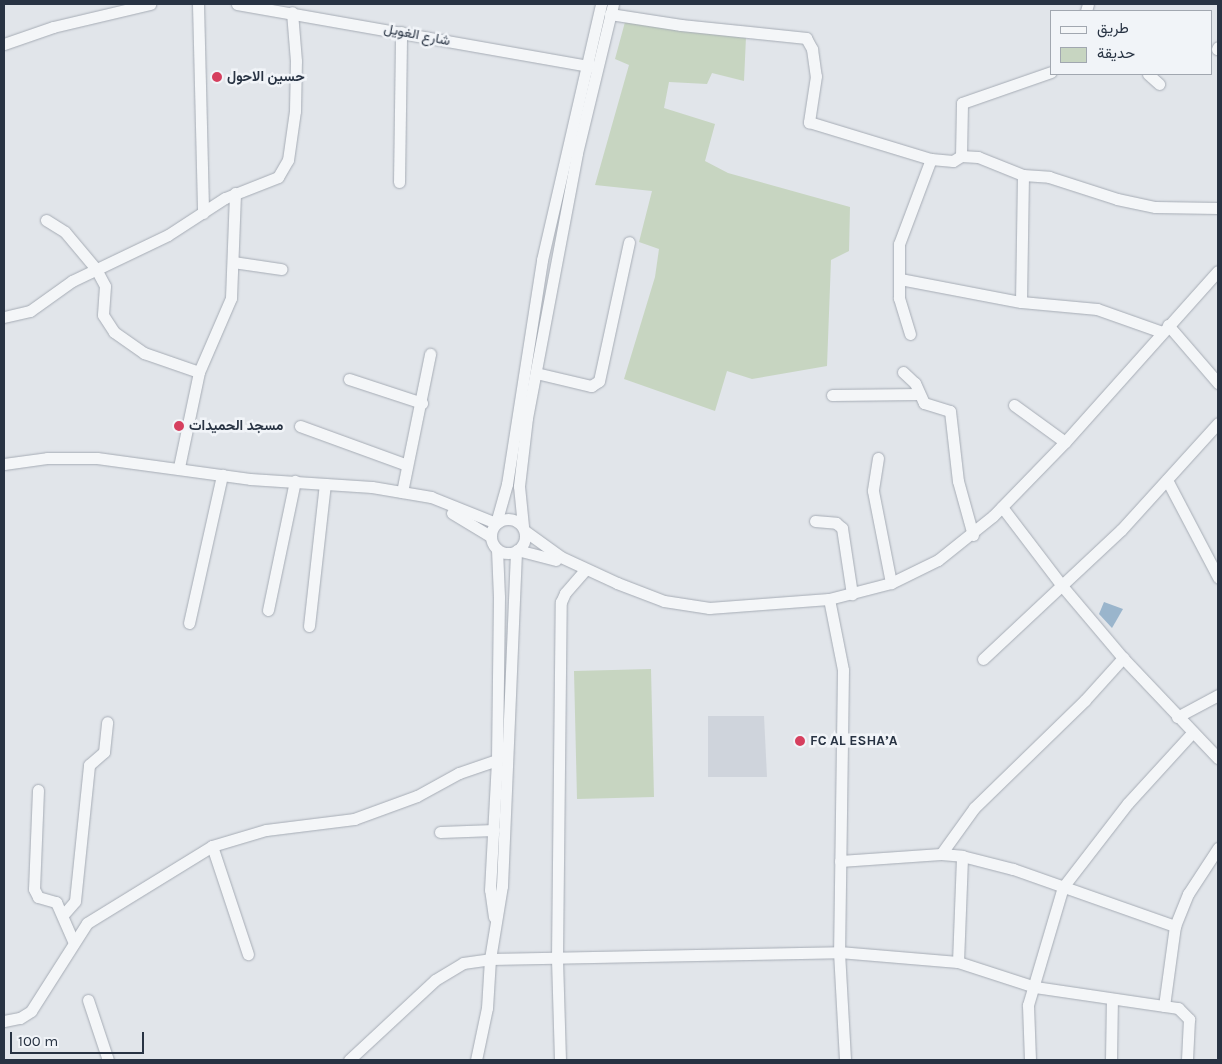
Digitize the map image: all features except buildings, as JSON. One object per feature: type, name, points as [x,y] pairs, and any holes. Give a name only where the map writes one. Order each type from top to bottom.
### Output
[{"type":"street","points":[[4,44],[53,27],[150,4]]},
{"type":"street","points":[[198,4],[203,213]]},
{"type":"street","name":"شارع الغويل","points":[[237,4],[262,6],[592,67]]},
{"type":"street","points":[[476,1060],[487,1008],[490,959],[495,922],[502,893],[506,838],[516,551],[525,540],[519,506],[526,428],[592,67],[590,49],[602,4]]},
{"type":"street","points":[[490,536],[503,502],[542,260],[580,92],[592,67],[612,9],[681,25],[806,38],[812,49],[816,76],[809,122],[932,159],[953,161],[960,156],[986,158],[1023,176],[1058,179],[1117,199],[1156,207],[1218,208]]},
{"type":"street","points":[[4,317],[30,311],[72,281],[138,251],[235,194],[278,177],[288,160],[295,112],[296,61],[292,12]]},
{"type":"street","points":[[399,182],[401,32]]},
{"type":"street","points":[[580,92],[576,78],[564,62],[590,49]]},
{"type":"street","points":[[960,156],[962,103],[1050,72]]},
{"type":"street","points":[[1149,75],[1159,84]]},
{"type":"street","points":[[910,334],[902,312],[900,236],[915,206],[932,159]]},
{"type":"street","points":[[1021,302],[1023,176]]},
{"type":"street","points":[[179,467],[199,372],[231,298],[235,194]]},
{"type":"street","points":[[46,220],[70,236],[96,269],[105,286],[103,315],[114,332],[144,353],[199,372]]},
{"type":"street","points":[[536,372],[591,386],[599,382],[629,242]]},
{"type":"street","points":[[233,262],[281,269]]},
{"type":"street","points":[[497,549],[506,553],[541,550],[664,601],[709,608],[829,599],[891,583],[926,567],[972,535],[1002,507],[1064,442],[1218,271]]},
{"type":"street","points":[[900,279],[1021,302],[1097,309],[1165,328],[1218,383]]},
{"type":"street","points":[[402,492],[422,403],[430,354]]},
{"type":"street","points":[[903,372],[927,405],[950,411],[958,481],[972,535]]},
{"type":"street","points":[[349,380],[422,403]]},
{"type":"street","points":[[832,395],[920,394]]},
{"type":"street","points":[[1014,405],[1064,442]]},
{"type":"street","points":[[983,659],[1063,587],[1218,423]]},
{"type":"street","points":[[300,426],[407,465]]},
{"type":"street","points":[[4,464],[74,457],[179,467],[222,476],[402,492],[420,496],[496,523],[510,518],[524,528],[541,550]]},
{"type":"street","points":[[878,458],[874,491],[891,583]]},
{"type":"street","points":[[189,623],[222,476]]},
{"type":"street","points":[[1166,480],[1218,576]]},
{"type":"street","points":[[268,610],[295,481]]},
{"type":"street","points":[[309,626],[324,484]]},
{"type":"street","points":[[420,496],[490,536],[497,549],[500,597],[497,760],[490,890],[495,922]]},
{"type":"street","points":[[485,518],[503,502]]},
{"type":"street","points":[[519,506],[541,550]]},
{"type":"street","points":[[1002,507],[1063,587],[1123,658],[1192,733],[1218,758]]},
{"type":"street","points":[[815,521],[836,524],[842,528],[852,594]]},
{"type":"street","points":[[515,573],[525,562],[541,550]]},
{"type":"street","points":[[560,1060],[557,959],[561,602],[581,568]]},
{"type":"street","points":[[829,599],[843,670],[839,952],[845,1060]]},
{"type":"street","points":[[941,854],[974,808],[1085,700],[1123,658]]},
{"type":"street","points":[[1177,717],[1218,695]]},
{"type":"street","points":[[63,915],[75,901],[89,766],[104,752],[108,722]]},
{"type":"street","points":[[1030,1060],[1028,1005],[1035,987],[1063,887],[1128,803],[1192,733]]},
{"type":"street","points":[[4,1021],[20,1018],[31,1011],[73,941],[87,923],[212,846],[256,832],[354,818],[410,799],[459,774],[497,760]]},
{"type":"street","points":[[38,790],[34,889],[38,897],[56,902],[73,941]]},
{"type":"street","points":[[440,832],[494,830]]},
{"type":"street","points":[[212,846],[248,954]]},
{"type":"street","points":[[1164,1006],[1175,926],[1188,894],[1218,848]]},
{"type":"street","points":[[840,860],[941,854],[962,856],[1063,887],[1175,926]]},
{"type":"street","points":[[958,962],[962,856]]},
{"type":"street","points":[[349,1060],[444,972],[462,963],[490,959],[839,952],[958,962],[1035,987],[1164,1006],[1188,1014],[1190,1024],[1187,1060]]},
{"type":"street","points":[[1111,1060],[1112,999]]},
{"type":"street","points":[[88,1000],[108,1060]]},
{"type":"shaded area","points":[[708,716],[764,716],[767,777],[708,777]]},
{"type":"green space","points":[[625,22],[746,37],[744,81],[712,73],[707,84],[669,82],[664,108],[715,124],[705,161],[728,173],[850,207],[849,251],[831,260],[827,366],[752,379],[727,371],[715,411],[624,379],[655,277],[659,249],[639,242],[652,191],[595,185],[629,65],[615,59]]},
{"type":"green space","points":[[651,669],[654,797],[577,799],[574,671]]},
{"type":"water","points":[[1104,602],[1123,609],[1112,628],[1099,614]]},
{"type":"place","name":"حسين الاحول","points":[[217,77]]},
{"type":"place","name":"مسجد الحميدات","points":[[179,426]]},
{"type":"place","name":"FC AL ESHA’A","points":[[800,741]]}]
